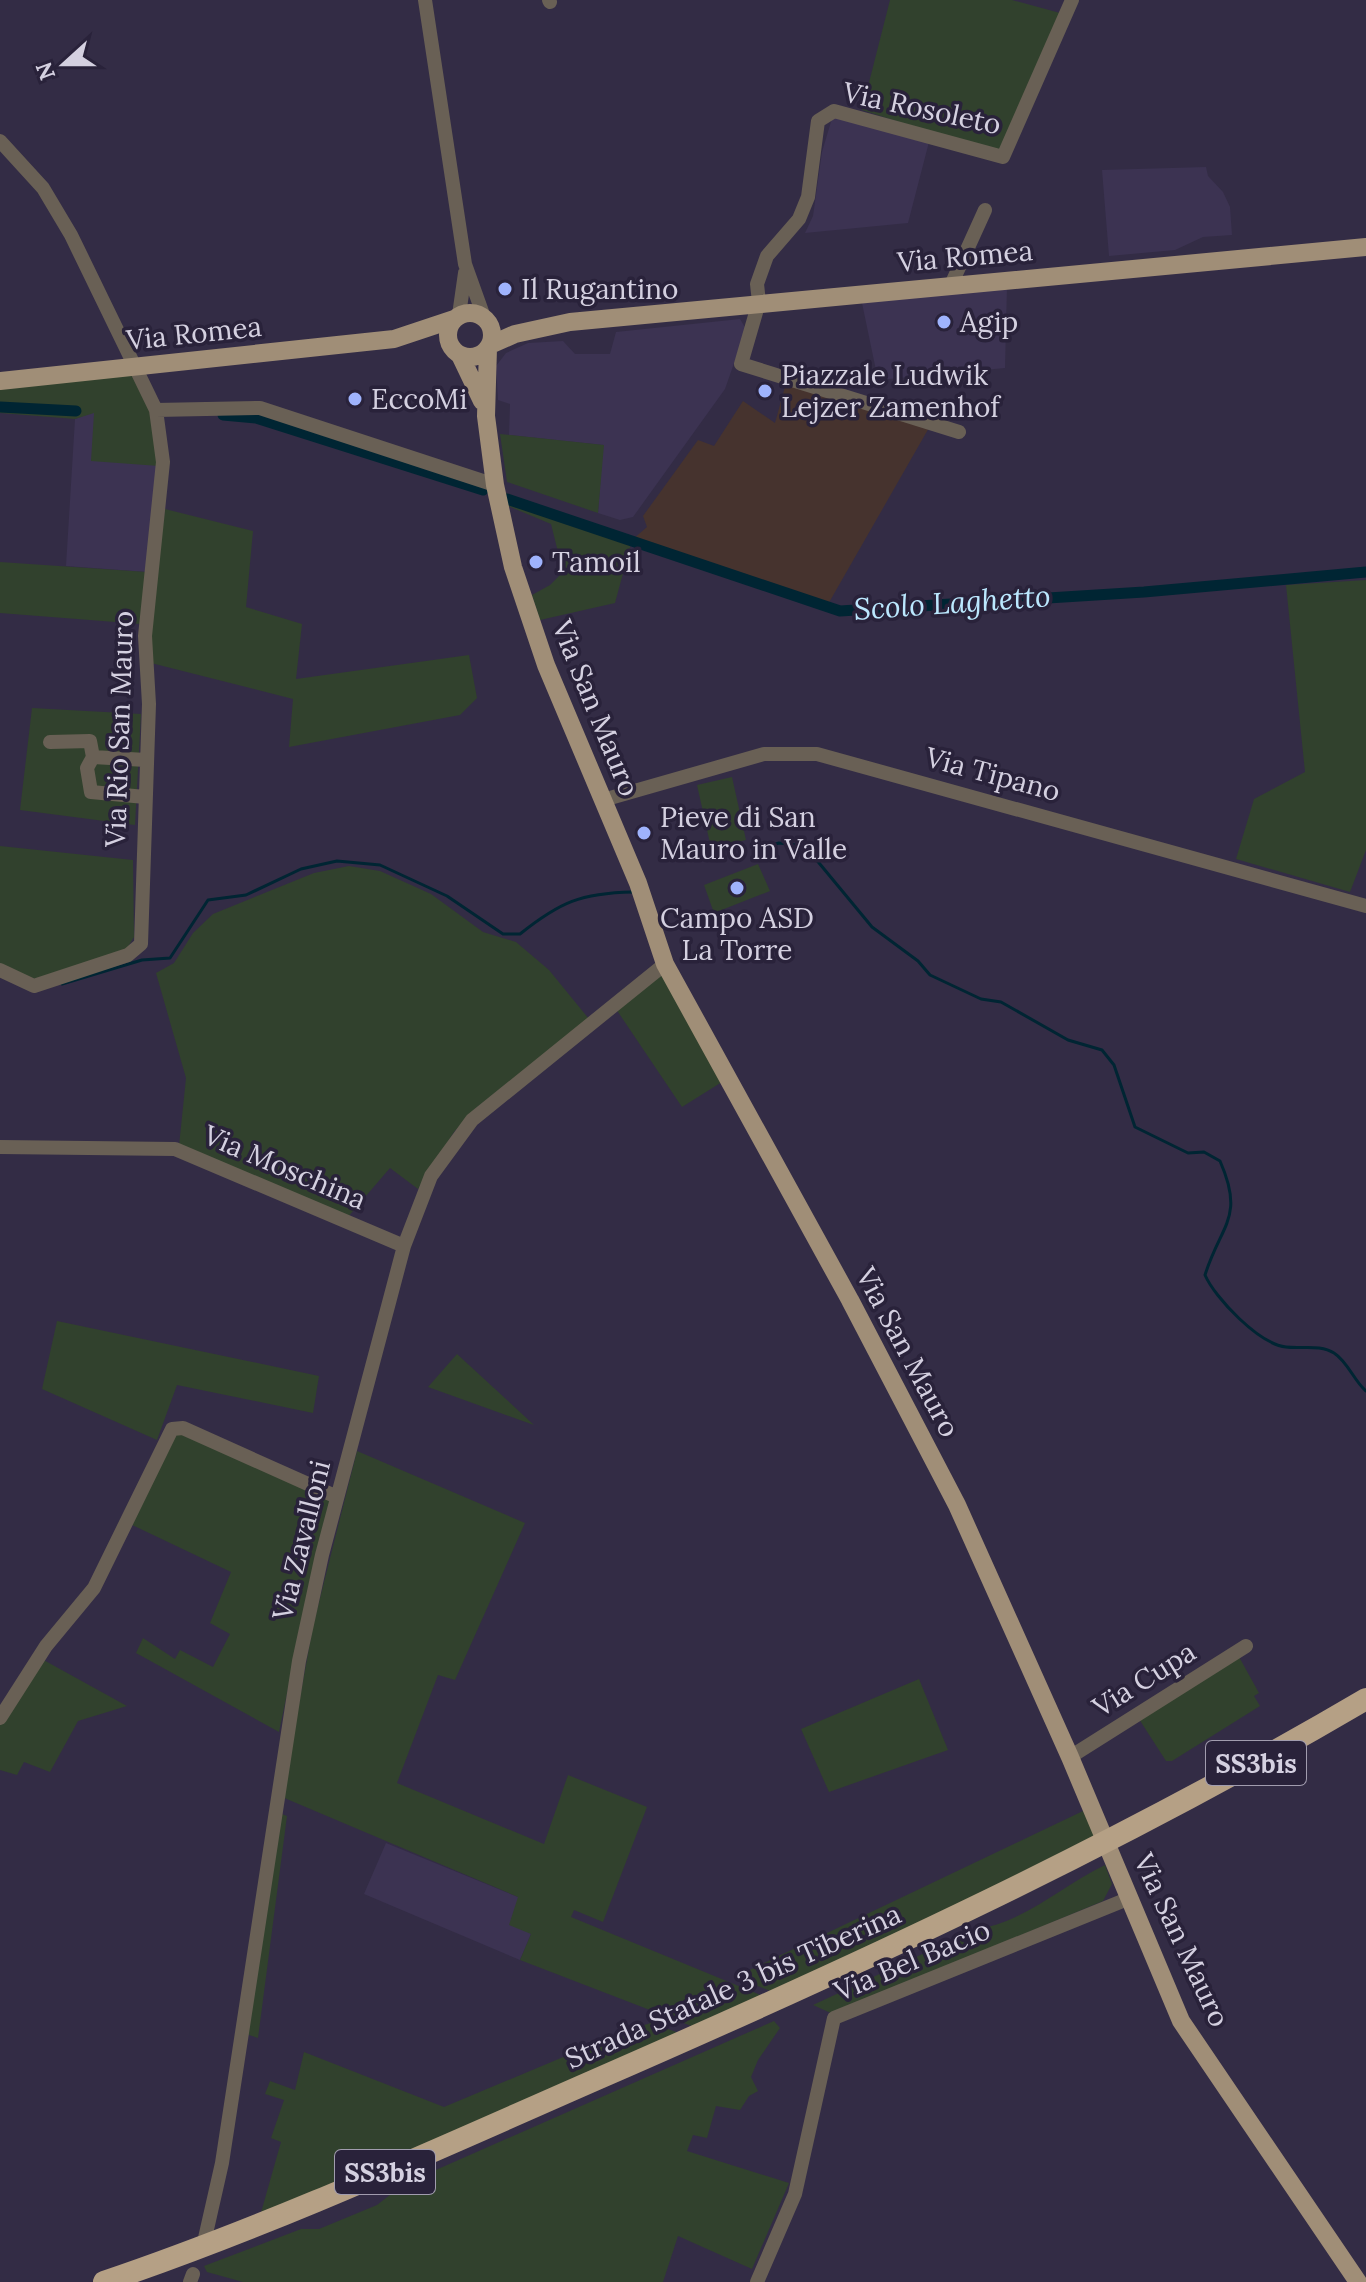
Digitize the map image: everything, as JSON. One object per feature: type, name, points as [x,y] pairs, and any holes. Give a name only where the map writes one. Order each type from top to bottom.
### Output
[{"type":"highway","name":"Strada Statale 3 bis Tiberina","points":[[1148,1829],[1366,1699]]},
{"type":"highway","name":"Strada Statale 3 bis Tiberina","points":[[141,2282],[342,2204],[838,1980],[1068,1870],[1366,1713]]},
{"type":"highway","name":"Strada Statale 3 bis Tiberina","points":[[104,2282],[338,2193],[665,2056]]},
{"type":"main road","name":"Via Romea","points":[[489,346],[515,334],[570,322],[1366,247]]},
{"type":"main road","points":[[471,312],[485,318],[493,331],[489,346],[479,356],[458,354],[448,333],[456,317],[471,312]]},
{"type":"main road","name":"Via Romea","points":[[394,339],[456,317]]},
{"type":"main road","name":"Via Romea","points":[[485,318],[570,322]]},
{"type":"main road","name":"Via Romea","points":[[0,381],[394,339],[422,341],[458,354]]},
{"type":"main road","name":"Via San Mauro","points":[[489,346],[486,416],[495,485],[513,567],[546,665],[638,883],[665,964],[850,1300],[957,1505],[1070,1757],[1181,2021],[1358,2282]]},
{"type":"main road","name":"Via San Mauro","points":[[458,354],[486,416]]},
{"type":"street","points":[[425,0],[465,264],[485,318]]},
{"type":"street","name":"Via Rosoleto","points":[[959,432],[741,364],[759,302],[757,284],[767,256],[799,219],[808,197],[818,121],[834,111],[1003,157],[1072,0]]},
{"type":"street","name":"Via Rio San Mauro","points":[[0,141],[43,188],[137,367],[156,410],[163,462],[145,636],[149,704],[141,944],[128,955],[34,986],[0,970]]},
{"type":"street","points":[[951,285],[985,210]]},
{"type":"street","points":[[456,317],[465,264]]},
{"type":"street","points":[[156,410],[260,408],[495,485]]},
{"type":"street","points":[[50,742],[90,741],[93,757],[87,768],[91,792],[145,797]]},
{"type":"street","name":"Via Tipano","points":[[603,800],[764,754],[817,754],[1366,906]]},
{"type":"street","points":[[93,757],[146,760]]},
{"type":"street","name":"Via Zavalloni","points":[[205,2238],[222,2163],[299,1661],[337,1497],[404,1246],[431,1176],[472,1120],[665,964]]},
{"type":"street","name":"Via Moschina","points":[[0,1147],[175,1149],[404,1246]]},
{"type":"street","points":[[0,1718],[46,1646],[94,1588],[172,1429],[183,1428],[337,1497]]},
{"type":"street","name":"Via Cupa","points":[[1070,1757],[1246,1646]]},
{"type":"street","name":"Via Bel Bacio","points":[[757,2282],[795,2194],[834,2018],[1130,1898]]},
{"type":"shaded area","points":[[833,115],[929,142],[908,223],[805,233],[813,216],[822,152]]},
{"type":"shaded area","points":[[1206,167],[1208,176],[1223,192],[1230,207],[1232,235],[1203,237],[1175,250],[1109,256],[1102,170]]},
{"type":"shaded area","points":[[1007,287],[1005,368],[878,380],[862,303]]},
{"type":"shaded area","points":[[740,319],[746,329],[725,389],[633,517],[620,520],[598,513],[603,445],[509,435],[510,404],[498,400],[496,366],[506,353],[528,343],[563,341],[575,354],[610,354],[616,332]]},
{"type":"shaded area","points":[[786,383],[930,426],[827,606],[632,540],[647,527],[643,516],[698,440],[714,446],[743,401],[775,423]]},
{"type":"shaded area","points":[[94,412],[159,466],[147,572],[66,566],[75,419]]},
{"type":"shaded area","points":[[386,1843],[518,1897],[531,1934],[520,1960],[364,1894]]},
{"type":"green space","points":[[890,0],[1012,0],[1060,13],[1004,147],[992,152],[862,110]]},
{"type":"green space","points":[[126,373],[137,377],[146,398],[159,466],[91,461],[94,413],[75,419],[0,413],[0,386]]},
{"type":"green space","points":[[500,434],[604,445],[598,513],[507,482]]},
{"type":"green space","points":[[506,493],[632,540],[615,603],[540,620],[532,595],[550,585],[563,572],[551,524],[508,506]]},
{"type":"green space","points":[[165,509],[253,531],[246,607],[302,624],[296,679],[469,655],[477,698],[460,715],[289,747],[293,699],[151,663],[149,629]]},
{"type":"green space","points":[[0,562],[147,572],[141,624],[0,613]]},
{"type":"green space","points":[[1366,580],[1366,850],[1350,892],[1236,859],[1254,799],[1305,772],[1286,585]]},
{"type":"green space","points":[[32,708],[141,714],[135,825],[20,810]]},
{"type":"green space","points":[[732,777],[746,840],[711,848],[697,785]]},
{"type":"green space","points":[[0,846],[133,860],[134,937],[126,950],[51,977],[31,979],[0,964]]},
{"type":"green space","name":"Campo ASD La Torre","points":[[758,864],[770,891],[714,913],[704,885]]},
{"type":"green space","points":[[349,866],[380,871],[431,894],[483,932],[516,942],[549,970],[589,1019],[476,1108],[454,1132],[418,1189],[390,1168],[347,1218],[179,1146],[186,1078],[156,973],[174,963],[193,933],[213,914],[314,873]]},
{"type":"green space","points":[[664,971],[722,1082],[682,1107],[616,1009]]},
{"type":"green space","points":[[57,1321],[319,1376],[313,1413],[177,1385],[157,1440],[42,1389]]},
{"type":"green space","points":[[457,1354],[534,1425],[428,1387]]},
{"type":"green space","points":[[173,1431],[332,1498],[279,1732],[136,1653],[143,1638],[175,1659],[180,1650],[213,1667],[230,1634],[210,1623],[231,1572],[128,1523]]},
{"type":"green space","points":[[357,1451],[525,1523],[455,1680],[438,1675],[397,1783],[544,1844],[568,1775],[647,1807],[603,1922],[574,1910],[571,1917],[763,1996],[694,2027],[520,1960],[531,1934],[509,1925],[518,1897],[282,1797],[313,1626]]},
{"type":"green space","points":[[1238,1655],[1259,1693],[1254,1696],[1260,1706],[1172,1761],[1166,1761],[1139,1719]]},
{"type":"green space","points":[[40,1658],[127,1706],[78,1721],[50,1772],[24,1762],[17,1775],[0,1770],[0,1724]]},
{"type":"green space","points":[[919,1679],[948,1750],[829,1792],[801,1729]]},
{"type":"green space","points":[[1083,1811],[1098,1842],[773,1992],[735,1977]]},
{"type":"green space","points":[[279,1813],[287,1816],[258,2038],[246,2034]]},
{"type":"green space","points":[[1105,1865],[1112,1884],[1103,1901],[833,2014],[813,2005],[974,1930],[1010,1920]]},
{"type":"green space","points":[[774,2021],[780,2028],[758,2060],[751,2077],[758,2091],[749,2096],[740,2110],[716,2106],[707,2138],[693,2135],[687,2151],[789,2183],[752,2269],[678,2236],[663,2282],[243,2282],[207,2272],[204,2266],[301,2229],[319,2229],[377,2205],[404,2184]]},
{"type":"green space","points":[[651,2023],[679,2033],[260,2216],[281,2142],[271,2138],[284,2100],[265,2094],[270,2081],[295,2090],[304,2052],[444,2107]]},
{"type":"waterway","name":"Scolo Laghetto","points":[[0,407],[76,411]]},
{"type":"waterway","name":"Scolo Laghetto","points":[[223,415],[256,418],[483,490]]},
{"type":"waterway","name":"Scolo Laghetto","points":[[507,499],[840,611],[1144,592],[1366,572]]},
{"type":"waterway","points":[[759,849],[779,843],[805,846],[872,927],[918,961],[930,975],[981,999],[1001,1002],[1068,1040],[1102,1050],[1114,1065],[1135,1127],[1188,1153],[1204,1152],[1220,1161],[1227,1180],[1230,1209],[1205,1275],[1218,1296],[1251,1329],[1275,1344],[1311,1347],[1334,1353],[1366,1391]]},
{"type":"waterway","points":[[62,984],[142,960],[170,958],[208,900],[246,895],[301,869],[337,861],[380,865],[447,896],[503,934],[520,934],[547,914],[572,901],[599,894],[633,892]]},
{"type":"place","name":"Il Rugantino","points":[[505,289]]},
{"type":"place","name":"Agip","points":[[944,322]]},
{"type":"place","name":"Piazzale Ludwik Lejzer Zamenhof","points":[[765,391]]},
{"type":"place","name":"EccoMi","points":[[355,399]]},
{"type":"place","name":"Tamoil","points":[[536,562]]},
{"type":"place","name":"Pieve di San Mauro in Valle","points":[[644,833]]},
{"type":"place","name":"Campo ASD La Torre","points":[[737,888]]}]
